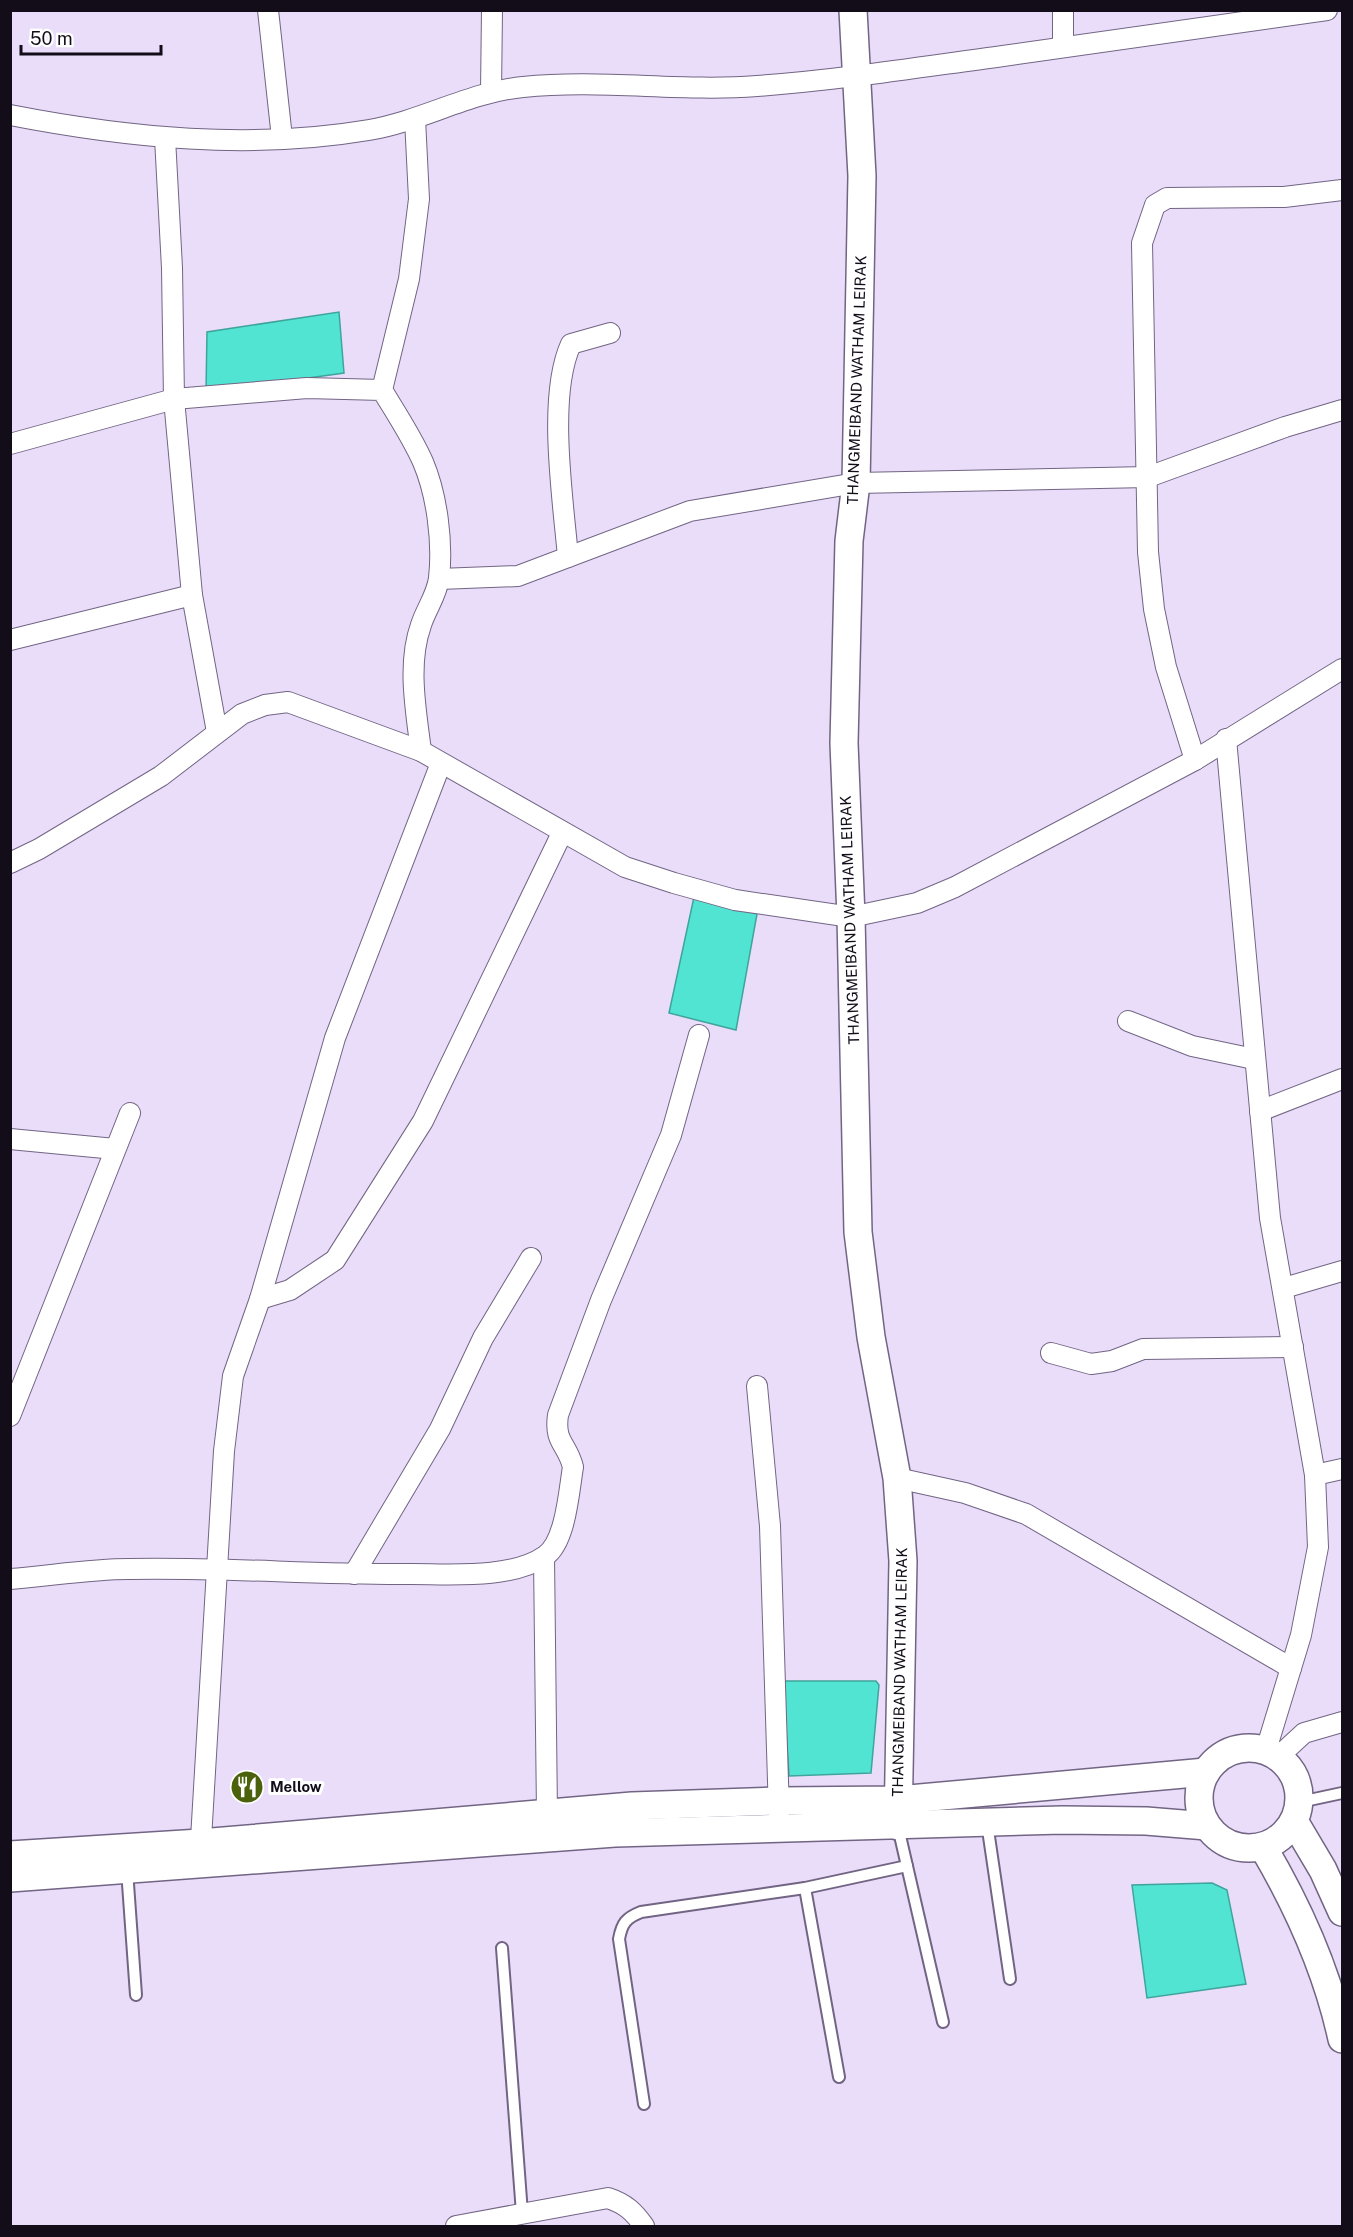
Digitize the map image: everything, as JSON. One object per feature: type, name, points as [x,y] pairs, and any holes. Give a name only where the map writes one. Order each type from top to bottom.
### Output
[{"type":"main road","name":"THANGMEIBAND WATHAM LEIRAK","points":[[853,10],[862,176],[856,483],[849,541],[844,710],[858,1232],[871,1337],[897,1478],[904,1602],[898,1813]]},
{"type":"main road","points":[[1297,1812],[1282,1837],[1263,1847],[1242,1848],[1222,1841],[1207,1826],[1200,1806],[1200,1789],[1206,1772],[1217,1759],[1232,1750],[1250,1747],[1272,1753],[1288,1765],[1298,1783],[1297,1812],[1342,1912]]},
{"type":"main road","points":[[10,1855],[200,1854],[615,1833],[780,1828],[1206,1772]]},
{"type":"main road","points":[[10,1878],[127,1870],[200,1854],[632,1806],[779,1801],[987,1823],[1104,1820],[1207,1826]]},
{"type":"main road","points":[[1263,1847],[1303,1918],[1323,1972],[1342,2039]]},
{"type":"street","points":[[268,10],[282,138]]},
{"type":"street","points":[[491,92],[492,10]]},
{"type":"street","points":[[1063,10],[1063,47]]},
{"type":"street","points":[[10,115],[165,138],[282,138],[369,130],[415,119],[491,92],[523,87],[576,84],[754,86],[858,76],[1315,11]]},
{"type":"street","points":[[415,119],[419,199],[409,279],[382,390],[423,462],[435,505],[439,579],[432,603],[421,624],[415,649],[414,698],[421,751]]},
{"type":"street","points":[[165,138],[172,268],[174,399],[192,595],[217,732]]},
{"type":"street","points":[[1195,760],[1166,667],[1154,609],[1148,552],[1142,243],[1155,205],[1167,198],[1284,197],[1342,190]]},
{"type":"street","points":[[568,557],[558,448],[563,361],[571,344],[610,333]]},
{"type":"street","points":[[10,444],[174,399],[306,388],[382,390]]},
{"type":"street","points":[[439,579],[518,576],[690,511],[856,483],[1148,477],[1285,427],[1342,410]]},
{"type":"street","points":[[10,640],[192,595]]},
{"type":"street","points":[[10,863],[39,849],[161,776],[242,714],[265,705],[288,702],[421,751],[625,867],[735,900],[851,917],[917,903],[956,887],[1195,760],[1342,669]]},
{"type":"street","points":[[1226,739],[1270,1218],[1315,1475],[1317,1547],[1301,1635],[1291,1668],[1272,1753]]},
{"type":"street","points":[[200,1854],[227,1410],[233,1376],[260,1299],[335,1038],[441,763]]},
{"type":"street","points":[[260,1299],[290,1290],[335,1260],[423,1121],[562,833]]},
{"type":"street","points":[[1128,1021],[1192,1046],[1254,1059]]},
{"type":"street","points":[[10,1579],[127,1569],[354,1574],[489,1573],[530,1564],[555,1549],[560,1535],[573,1467],[570,1456],[559,1440],[556,1430],[558,1415],[601,1300],[671,1135],[699,1035]]},
{"type":"street","points":[[1260,1111],[1342,1079]]},
{"type":"street","points":[[12,1404],[130,1113]]},
{"type":"street","points":[[10,1139],[115,1149]]},
{"type":"street","points":[[354,1574],[440,1429],[483,1338],[531,1258]]},
{"type":"street","points":[[1284,1288],[1342,1271]]},
{"type":"street","points":[[1051,1353],[1091,1364],[1112,1361],[1143,1349],[1293,1347]]},
{"type":"street","points":[[757,1386],[770,1526],[780,1828]]},
{"type":"street","points":[[1315,1475],[1342,1469]]},
{"type":"street","points":[[897,1478],[965,1493],[1026,1514],[1291,1668]]},
{"type":"street","points":[[544,1557],[547,1814]]},
{"type":"street","points":[[1272,1753],[1304,1733],[1342,1722]]},
{"type":"street","points":[[456,2226],[608,2198],[621,2202],[633,2211],[644,2226]]},
{"type":"lane","points":[[1297,1812],[1342,1793]]},
{"type":"lane","points":[[898,1813],[907,1866],[943,2022]]},
{"type":"lane","points":[[987,1823],[1010,1978]]},
{"type":"lane","points":[[644,2104],[619,1939],[621,1926],[629,1917],[641,1912],[805,1888],[907,1866]]},
{"type":"lane","points":[[127,1870],[136,1995]]},
{"type":"lane","points":[[805,1888],[839,2077]]},
{"type":"lane","points":[[502,1948],[522,2213]]},
{"type":"shaded area","points":[[339,312],[344,373],[206,392],[207,332]]},
{"type":"shaded area","points":[[694,897],[757,914],[736,1030],[669,1013]]},
{"type":"shaded area","points":[[783,1681],[876,1681],[879,1685],[871,1773],[789,1776]]},
{"type":"shaded area","points":[[1212,1883],[1227,1890],[1246,1984],[1147,1998],[1132,1885]]},
{"type":"place","name":"Mellow","points":[[247,1787]]}]
